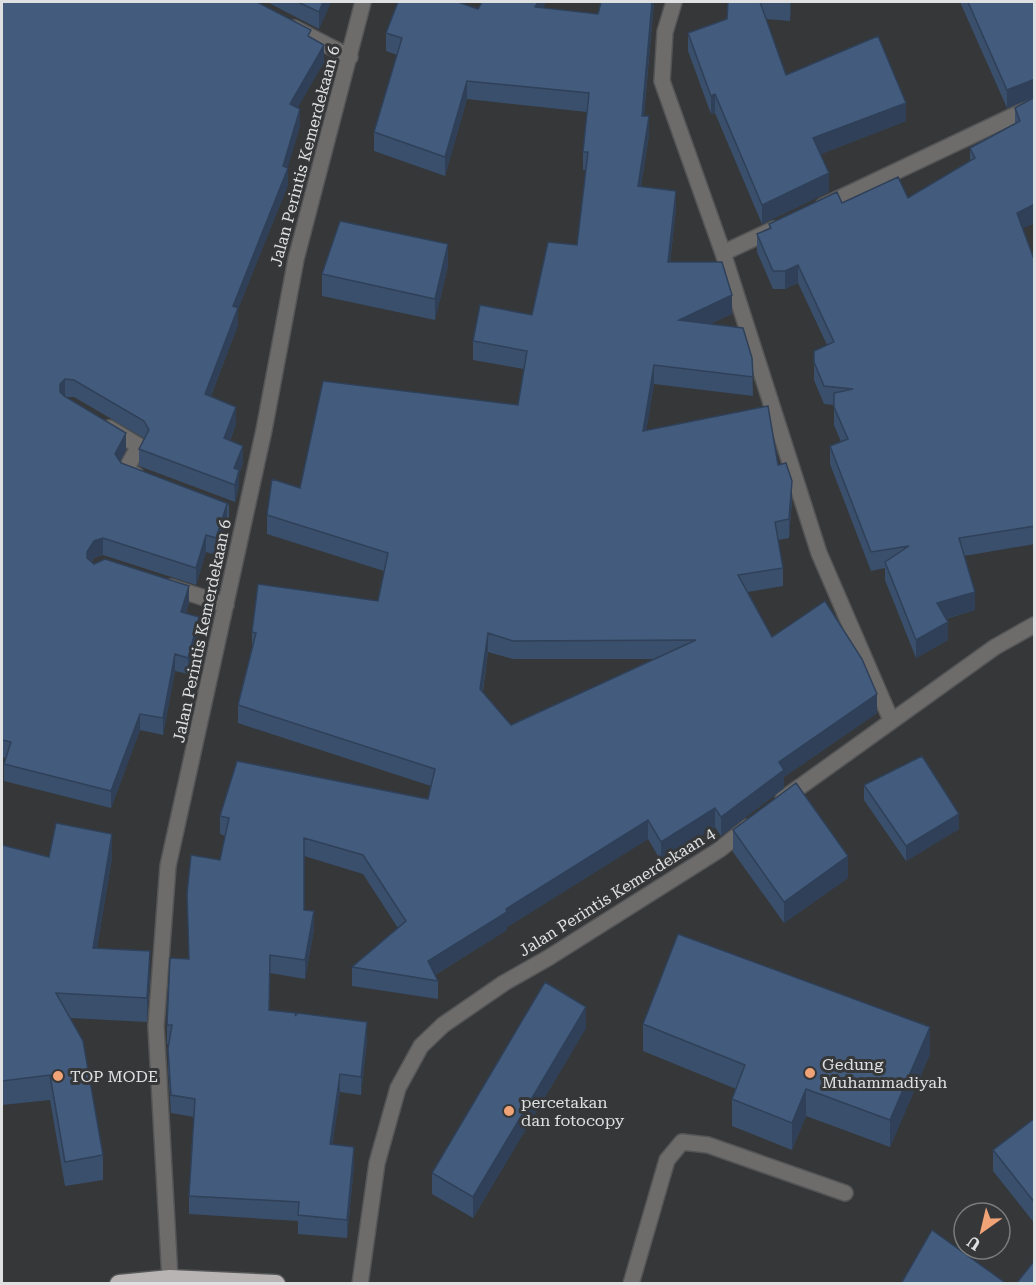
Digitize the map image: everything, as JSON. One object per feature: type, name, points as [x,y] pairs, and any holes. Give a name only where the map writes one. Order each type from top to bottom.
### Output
[{"type":"highway","points":[[119,1284],[170,1279],[276,1284]]},
{"type":"street","name":"Jalan Perintis Kemerdekaan 6","points":[[170,1279],[156,1026],[168,866],[226,605],[240,515],[296,259],[363,2]]},
{"type":"street","points":[[674,2],[665,32],[662,81],[723,253],[819,554],[891,720]]},
{"type":"street","points":[[284,23],[350,57]]},
{"type":"street","points":[[809,213],[1035,106]]},
{"type":"street","points":[[723,253],[788,223]]},
{"type":"street","points":[[99,422],[139,446],[125,471],[147,480]]},
{"type":"street","points":[[161,584],[226,605]]},
{"type":"street","points":[[775,805],[995,647],[1035,626]]},
{"type":"street","name":"Jalan Perintis Kemerdekaan 4","points":[[360,1284],[377,1163],[398,1088],[421,1046],[443,1025],[504,983],[548,958],[633,902],[719,850],[756,819]]},
{"type":"street","points":[[631,1284],[667,1160],[682,1142],[708,1145],[845,1193]]},
{"type":"building","points":[[2,2],[257,2],[311,30],[308,36],[324,45],[290,104],[300,109],[283,166],[288,168],[233,306],[238,308],[205,394],[236,407],[224,438],[243,446],[234,468],[239,470],[235,485],[139,449],[149,430],[144,421],[74,380],[65,379],[60,384],[60,392],[64,396],[126,433],[115,454],[121,463],[229,504],[227,504],[216,538],[206,535],[196,568],[103,538],[94,541],[87,552],[87,558],[94,564],[105,559],[189,586],[181,612],[199,617],[188,658],[175,654],[163,718],[140,714],[111,791],[4,764],[11,742],[2,740]]},
{"type":"building","points":[[298,2],[323,2],[319,12]]},
{"type":"building","points":[[398,2],[458,2],[478,9],[482,2],[538,2],[535,7],[598,14],[601,2],[652,2],[642,116],[649,116],[638,186],[676,191],[668,262],[722,262],[732,295],[679,320],[743,328],[752,358],[753,377],[654,365],[643,431],[768,406],[778,465],[786,463],[792,481],[789,519],[775,522],[783,568],[738,575],[772,637],[825,601],[862,659],[877,694],[779,762],[784,770],[721,817],[715,808],[661,842],[648,820],[506,909],[507,912],[428,961],[438,981],[352,967],[406,921],[363,855],[304,838],[304,910],[314,911],[305,960],[270,955],[269,1010],[296,1013],[295,1016],[298,1013],[367,1022],[361,1077],[340,1074],[330,1144],[354,1147],[347,1220],[298,1215],[299,1202],[189,1196],[195,1099],[171,1095],[168,1049],[172,1025],[167,1025],[170,958],[189,959],[187,894],[191,855],[220,860],[229,818],[220,816],[237,761],[428,799],[435,769],[238,705],[256,633],[252,632],[258,584],[378,601],[388,553],[267,515],[272,479],[300,488],[323,381],[518,405],[527,351],[473,341],[480,305],[532,315],[548,242],[577,245],[588,152],[583,152],[589,93],[467,81],[445,157],[374,132],[402,38],[386,33]],"holes":[[[488,633],[513,641],[696,640],[511,725],[480,689]]]},
{"type":"building","points":[[728,2],[760,2],[786,75],[878,36],[906,103],[813,138],[829,173],[762,205],[715,94],[711,96],[688,33],[727,19]]},
{"type":"building","points":[[968,2],[1035,2],[1035,79],[1007,90]]},
{"type":"building","points":[[1035,97],[1035,204],[1017,213],[1035,262],[1035,526],[959,538],[975,592],[937,603],[948,622],[916,640],[885,562],[909,546],[871,552],[830,446],[848,439],[834,407],[834,393],[853,389],[824,386],[814,362],[814,351],[834,342],[798,265],[785,271],[773,271],[757,234],[771,228],[769,224],[837,192],[842,203],[898,177],[908,198],[975,158],[970,148],[1020,121],[1015,108]]},
{"type":"building","points":[[340,221],[448,244],[435,299],[322,274]]},
{"type":"building","points":[[922,756],[959,814],[906,846],[864,785]]},
{"type":"building","points":[[796,783],[848,856],[784,902],[733,830]]},
{"type":"building","points":[[56,823],[112,834],[93,948],[150,951],[147,998],[56,993],[83,1041],[103,1155],[65,1162],[50,1075],[2,1081],[2,845],[49,857]]},
{"type":"building","name":"Gedung Muhammadiyah","points":[[678,934],[930,1027],[890,1120],[806,1089],[792,1123],[732,1099],[745,1065],[643,1024]]},
{"type":"building","name":"percetakan dan fotocopy","points":[[545,982],[586,1007],[473,1197],[432,1173]]},
{"type":"building","points":[[1035,1118],[1035,1203],[993,1150]]},
{"type":"building","points":[[932,1230],[952,1244],[952,1261],[975,1261],[1007,1284],[901,1284]]},
{"type":"building","points":[[1035,1260],[1035,1284],[1016,1284]]},
{"type":"place","name":"Gedung Muhammadiyah","points":[[810,1073]]},
{"type":"place","name":"TOP MODE","points":[[58,1076]]},
{"type":"place","name":"percetakan dan fotocopy","points":[[509,1111]]}]
